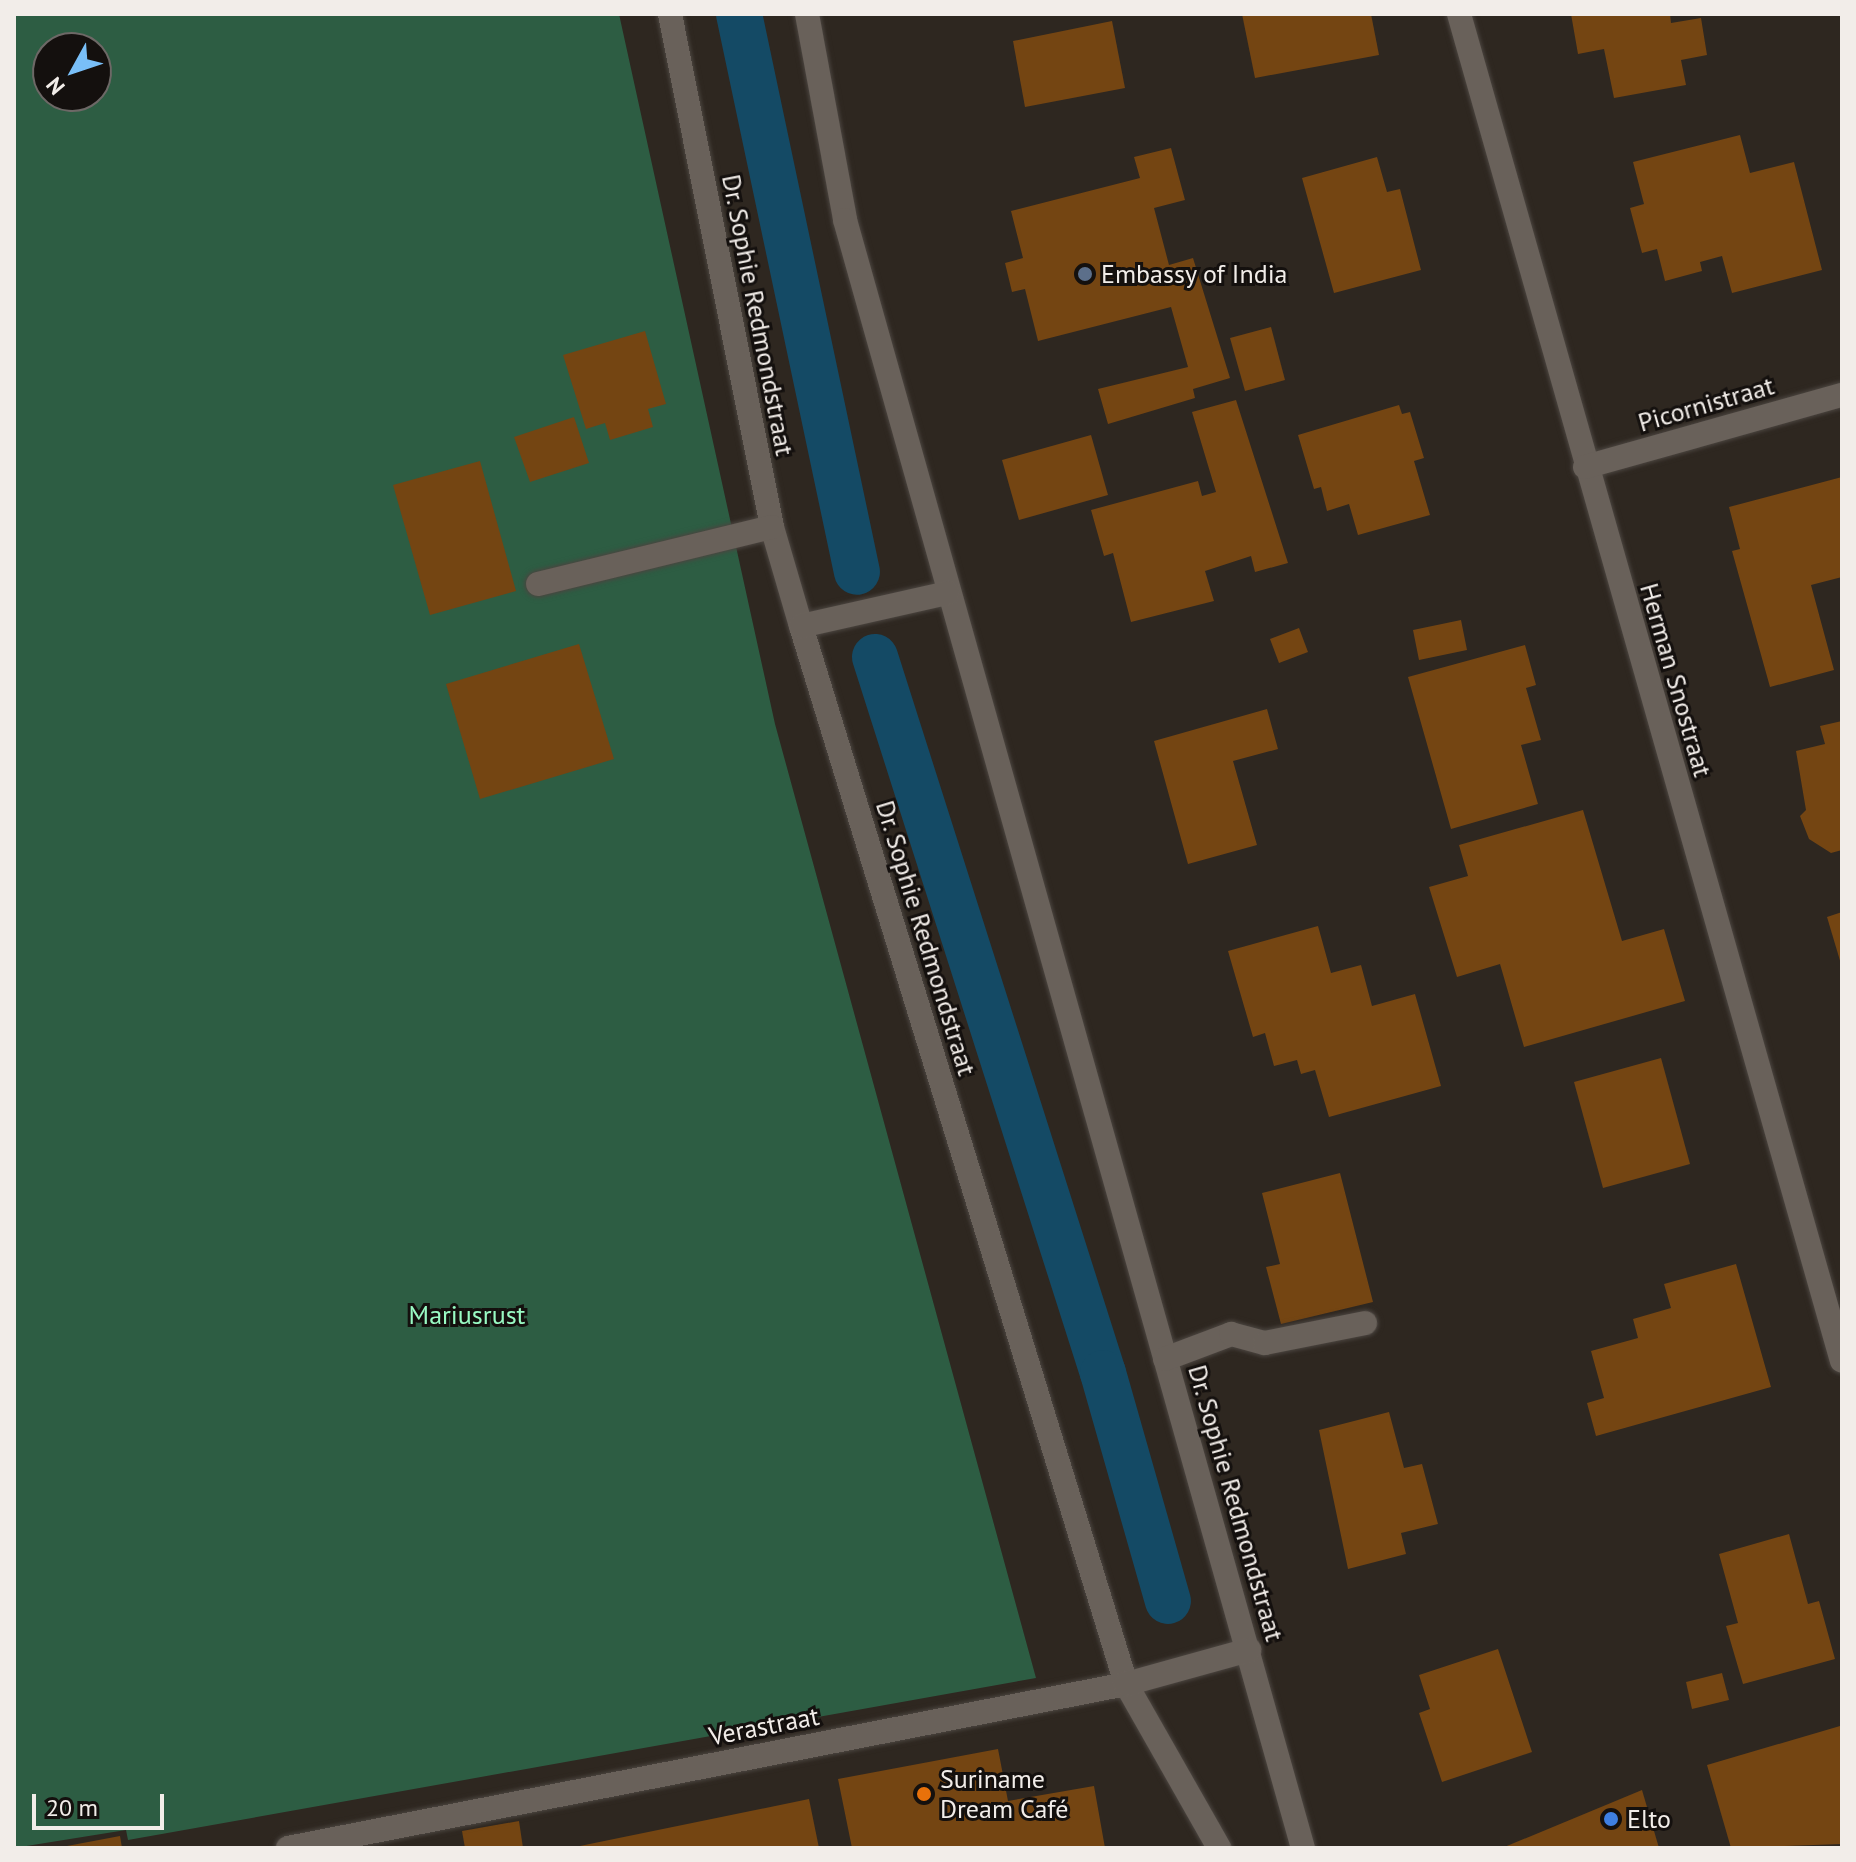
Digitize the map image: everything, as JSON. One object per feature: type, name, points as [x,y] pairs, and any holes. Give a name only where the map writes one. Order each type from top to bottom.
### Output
[{"type":"street","name":"Dr. Sophie Redmondstraat","points":[[670,14],[772,527],[801,626],[1126,1684],[1219,1848]]},
{"type":"street","name":"Dr. Sophie Redmondstraat","points":[[807,14],[845,220],[947,593],[1303,1848]]},
{"type":"street","name":"Herman Snostraat","points":[[1459,14],[1585,467],[1842,1361]]},
{"type":"street","name":"Picornistraat","points":[[1585,467],[1842,395]]},
{"type":"street","points":[[538,584],[772,527]]},
{"type":"street","points":[[801,626],[947,593]]},
{"type":"street","points":[[1165,1359],[1231,1334],[1265,1343],[1365,1323]]},
{"type":"street","name":"Verastraat","points":[[288,1848],[1126,1684],[1249,1650]]},
{"type":"green space","name":"Mariusrust","points":[[14,14],[619,14],[775,724],[1036,1678],[128,1840],[126,1830],[14,1848]]},
{"type":"building","points":[[1242,14],[1371,14],[1379,55],[1255,78]]},
{"type":"building","points":[[1571,14],[1670,14],[1671,23],[1701,18],[1707,55],[1681,60],[1686,85],[1614,98],[1604,49],[1578,54]]},
{"type":"building","points":[[1112,21],[1125,88],[1025,107],[1013,41]]},
{"type":"building","points":[[1740,135],[1750,173],[1794,162],[1822,270],[1732,293],[1722,256],[1700,262],[1702,271],[1665,281],[1657,249],[1642,253],[1630,208],[1644,204],[1633,162]]},
{"type":"building","points":[[1171,148],[1185,200],[1154,208],[1169,265],[1193,258],[1230,378],[1193,389],[1195,398],[1108,424],[1098,389],[1188,367],[1171,307],[1038,341],[1025,289],[1012,292],[1005,263],[1023,258],[1011,211],[1140,178],[1134,157]]},
{"type":"building","points":[[1377,157],[1387,192],[1400,189],[1421,270],[1334,293],[1302,178]]},
{"type":"building","points":[[1271,327],[1285,380],[1245,391],[1230,338]]},
{"type":"building","points":[[645,331],[666,404],[648,409],[653,427],[610,440],[605,423],[586,429],[563,355]]},
{"type":"building","points":[[1236,400],[1288,563],[1255,572],[1251,556],[1205,571],[1214,601],[1131,622],[1113,553],[1104,556],[1091,510],[1198,481],[1202,496],[1216,492],[1192,412]]},
{"type":"building","points":[[1399,405],[1402,414],[1410,412],[1424,458],[1414,461],[1430,515],[1358,535],[1349,504],[1327,511],[1321,487],[1314,489],[1298,435]]},
{"type":"building","points":[[574,417],[589,463],[530,482],[514,437]]},
{"type":"building","points":[[1091,435],[1108,495],[1019,520],[1002,460]]},
{"type":"building","points":[[480,461],[516,591],[430,615],[393,485]]},
{"type":"building","points":[[1842,477],[1842,577],[1811,585],[1834,670],[1770,687],[1732,551],[1740,549],[1729,507]]},
{"type":"building","points":[[1461,620],[1467,650],[1419,660],[1413,630]]},
{"type":"building","points":[[1299,628],[1308,652],[1279,663],[1270,639]]},
{"type":"building","points":[[579,644],[614,759],[480,799],[446,684]]},
{"type":"building","points":[[1525,645],[1536,685],[1526,688],[1541,740],[1521,745],[1538,804],[1451,829],[1408,677]]},
{"type":"building","points":[[1267,709],[1278,749],[1233,761],[1257,845],[1188,864],[1154,741]]},
{"type":"building","points":[[1842,721],[1842,850],[1831,853],[1809,839],[1800,816],[1806,810],[1796,751],[1825,744],[1820,726]]},
{"type":"building","points":[[1583,810],[1622,941],[1664,929],[1685,1001],[1524,1047],[1500,964],[1457,977],[1429,887],[1468,876],[1459,845]]},
{"type":"building","points":[[1842,912],[1842,964],[1841,964],[1827,917]]},
{"type":"building","points":[[1318,926],[1331,973],[1361,965],[1372,1006],[1415,994],[1441,1086],[1329,1117],[1315,1070],[1301,1074],[1297,1060],[1274,1066],[1265,1033],[1253,1037],[1228,951]]},
{"type":"building","points":[[1661,1058],[1690,1164],[1603,1188],[1574,1082]]},
{"type":"building","points":[[1340,1173],[1373,1302],[1281,1324],[1266,1267],[1280,1264],[1262,1193]]},
{"type":"building","points":[[1736,1264],[1771,1387],[1596,1436],[1587,1403],[1604,1398],[1591,1351],[1638,1338],[1633,1319],[1671,1308],[1664,1284]]},
{"type":"building","points":[[1389,1412],[1404,1468],[1422,1464],[1438,1524],[1401,1533],[1406,1554],[1348,1569],[1319,1430]]},
{"type":"building","points":[[1789,1534],[1808,1604],[1819,1601],[1835,1659],[1743,1684],[1726,1626],[1738,1623],[1719,1554]]},
{"type":"building","points":[[1498,1649],[1532,1752],[1442,1782],[1419,1713],[1430,1709],[1419,1675]]},
{"type":"building","points":[[1722,1673],[1729,1700],[1692,1709],[1686,1682]]},
{"type":"building","points":[[1840,1726],[1842,1844],[1731,1848],[1707,1765]]},
{"type":"building","name":"Suriname Dream Café","points":[[998,1749],[1008,1801],[1094,1786],[1105,1848],[852,1848],[838,1779]]},
{"type":"building","name":"Elto","points":[[1642,1790],[1659,1848],[1502,1848]]},
{"type":"building","points":[[809,1799],[819,1848],[575,1848],[575,1847]]},
{"type":"building","points":[[519,1821],[523,1848],[465,1848],[462,1831]]},
{"type":"building","points":[[120,1836],[122,1848],[67,1848],[67,1846]]},
{"type":"waterway","points":[[739,14],[857,572]]},
{"type":"waterway","points":[[875,657],[1103,1373],[1168,1601]]},
{"type":"place","name":"Embassy of India","points":[[1085,274]]},
{"type":"place","name":"Suriname Dream Café","points":[[924,1794]]},
{"type":"place","name":"Elto","points":[[1611,1819]]}]
